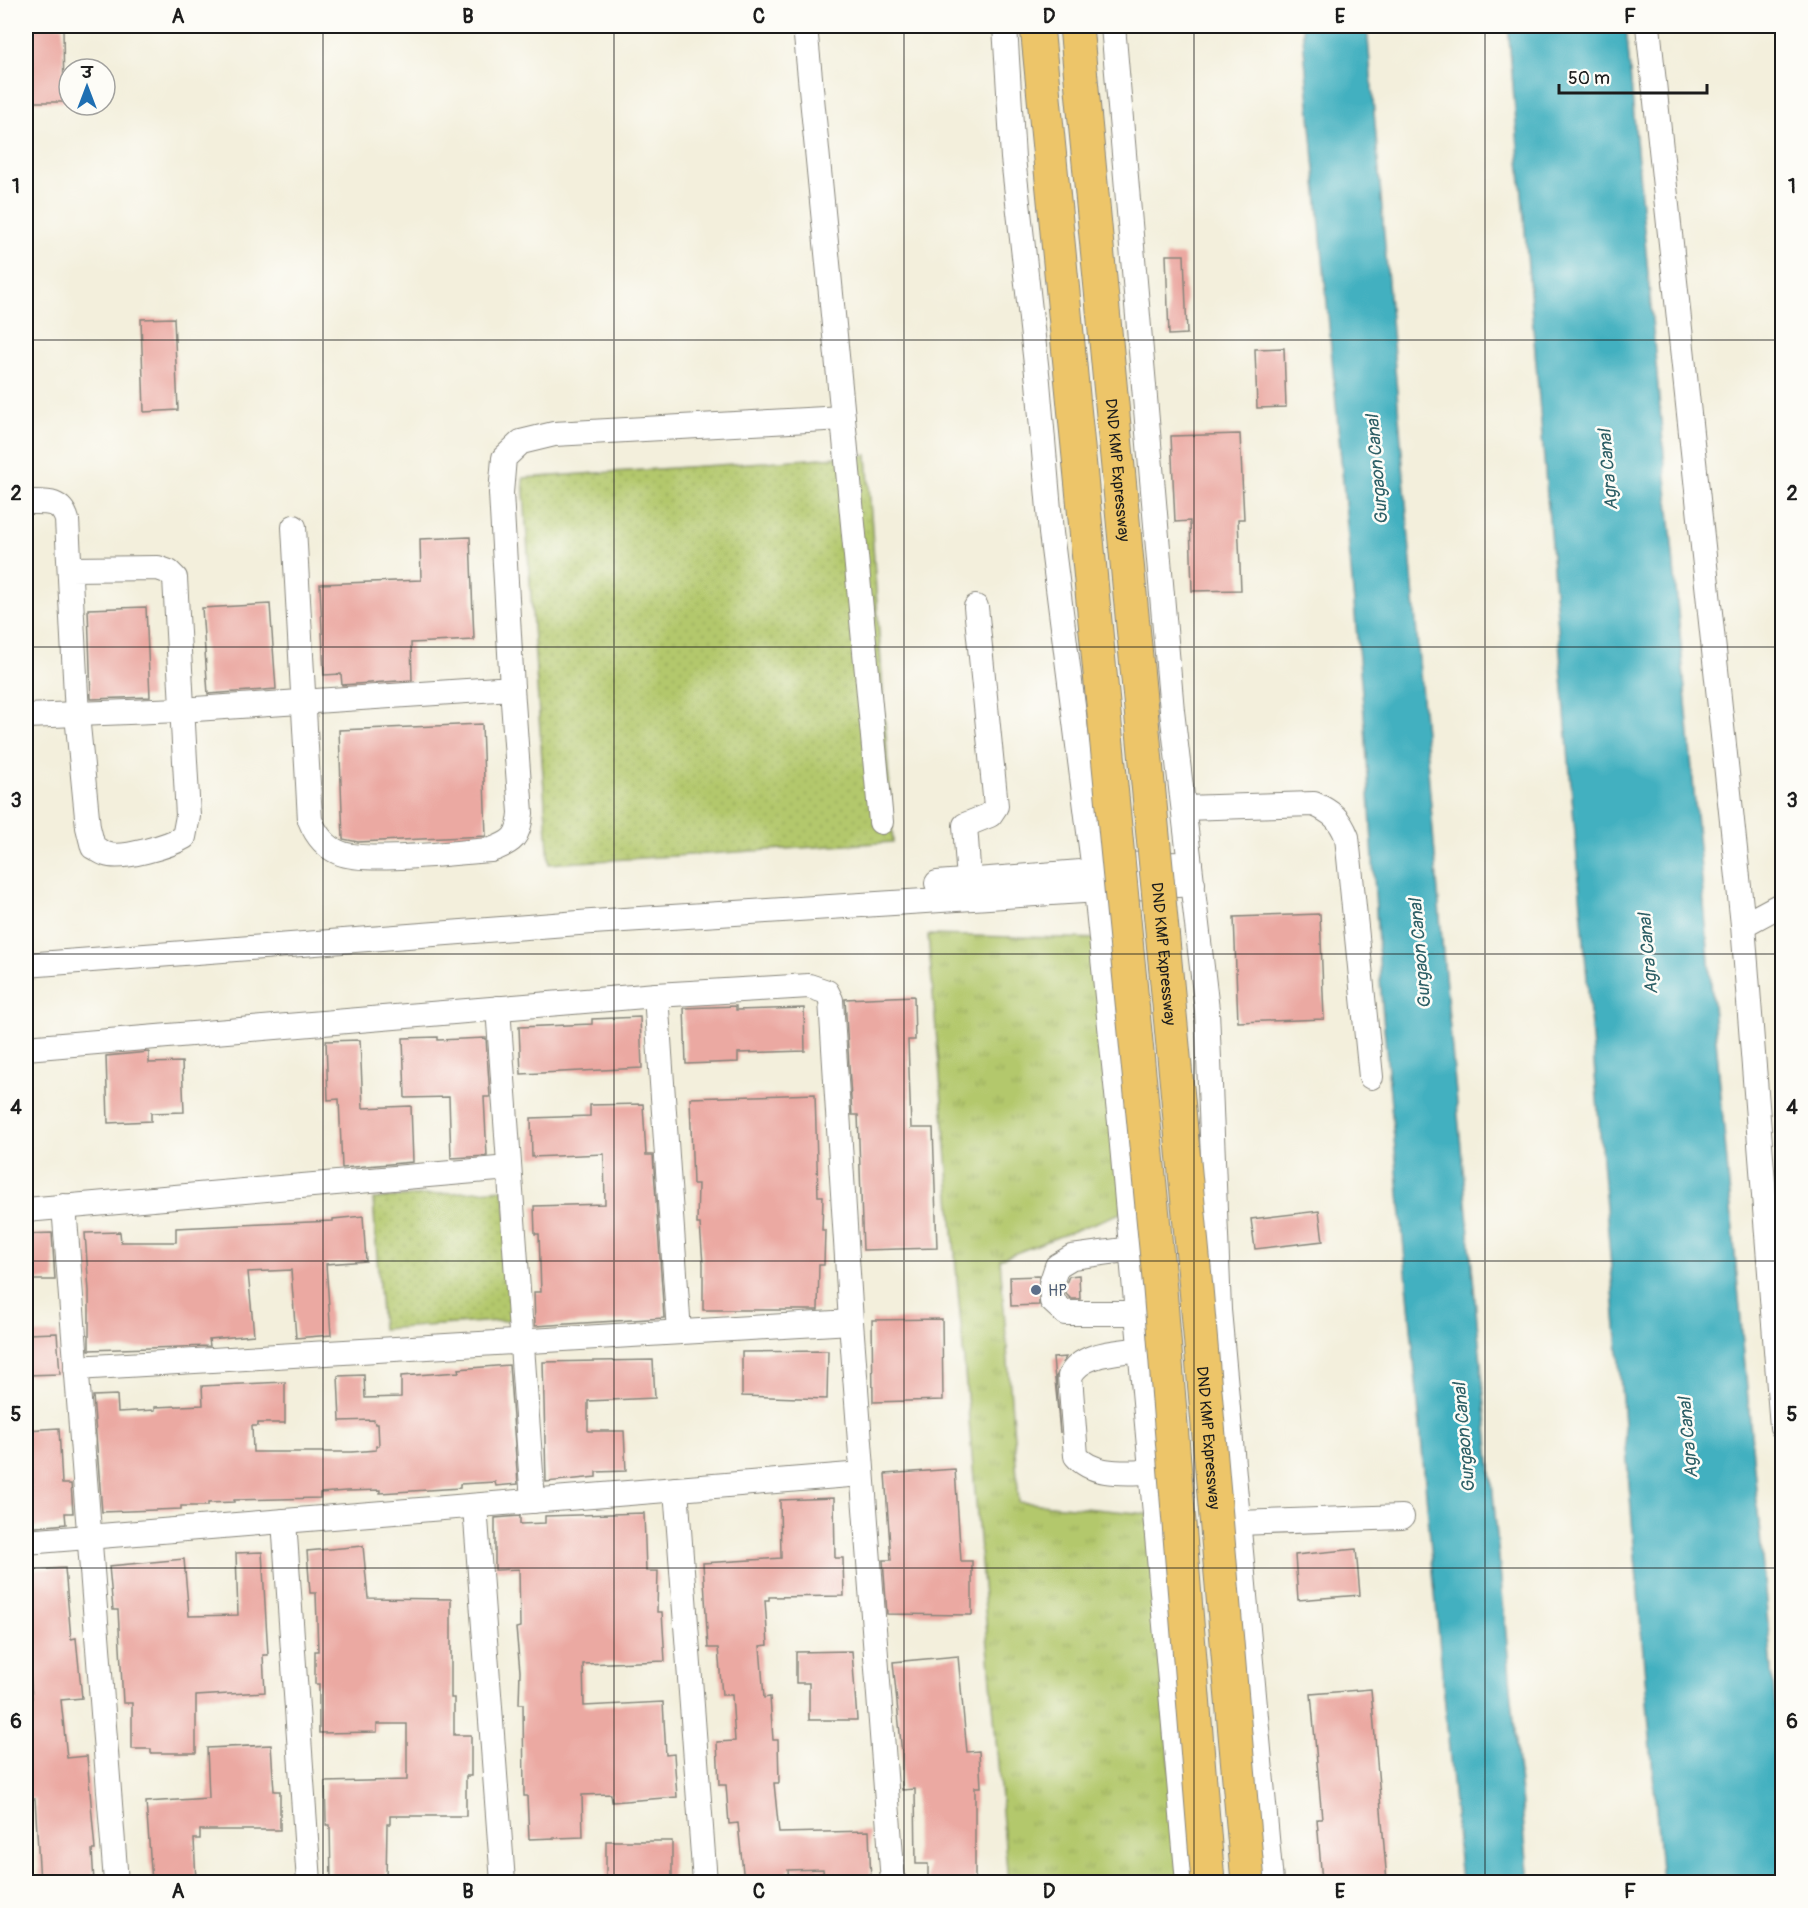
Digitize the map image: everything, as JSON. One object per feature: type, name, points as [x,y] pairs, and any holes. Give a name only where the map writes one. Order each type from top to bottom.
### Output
[{"type":"highway","points":[[1038,26],[1160,1289],[1208,1882]]},
{"type":"highway","name":"DND KMP Expressway","points":[[1076,26],[1195,1276],[1248,1882]]},
{"type":"street","points":[[805,26],[881,822]]},
{"type":"street","points":[[1005,26],[1013,158],[1038,382],[1051,533],[1095,880],[1132,1249],[1188,1882]]},
{"type":"street","points":[[1113,26],[1148,447],[1207,1011],[1219,1310],[1271,1882]]},
{"type":"street","points":[[1648,26],[1743,925],[1782,1427]]},
{"type":"street","points":[[294,527],[310,820],[323,843],[341,853],[362,858],[491,850],[508,843],[520,830],[521,813],[501,493],[504,458],[521,442],[554,434],[843,418]]},
{"type":"street","points":[[26,502],[57,504],[64,510],[67,520],[77,715],[88,827],[93,847],[107,855],[151,850],[171,845],[184,837],[188,816],[180,710],[178,589],[175,578],[169,572],[158,568],[70,569]]},
{"type":"street","points":[[969,881],[965,825],[990,814],[996,806],[976,607]]},
{"type":"street","points":[[26,716],[304,703],[512,688]]},
{"type":"street","points":[[1184,808],[1314,804],[1330,811],[1341,822],[1347,837],[1371,1077]]},
{"type":"street","points":[[26,950],[969,881],[1095,880],[1110,891],[1191,874]]},
{"type":"street","points":[[26,965],[592,922],[1095,880]]},
{"type":"street","points":[[1743,925],[1782,904]]},
{"type":"street","points":[[26,1048],[656,995],[809,986],[827,992],[831,1000],[851,1322],[893,1882]]},
{"type":"street","points":[[656,995],[679,1332]]},
{"type":"street","points":[[498,1008],[533,1501]]},
{"type":"street","points":[[26,1210],[509,1168]]},
{"type":"street","points":[[64,1206],[116,1882]]},
{"type":"street","points":[[1132,1249],[1072,1257],[1057,1266],[1051,1284],[1052,1301],[1065,1313],[1138,1313]]},
{"type":"street","points":[[76,1368],[851,1322]]},
{"type":"street","points":[[1141,1349],[1083,1360],[1074,1368],[1070,1376],[1076,1456],[1083,1464],[1100,1471],[1153,1472]]},
{"type":"street","points":[[26,1542],[862,1474]]},
{"type":"street","points":[[676,1490],[705,1882]]},
{"type":"street","points":[[475,1506],[502,1882]]},
{"type":"street","points":[[1239,1523],[1402,1517]]},
{"type":"street","points":[[284,1521],[309,1882]]},
{"type":"green space","points":[[867,455],[893,842],[549,864],[523,478]]},
{"type":"green space","points":[[928,935],[1106,939],[1126,1211],[1000,1259],[1019,1502],[1148,1514],[1180,1882],[1008,1882]]},
{"type":"green space","points":[[504,1189],[513,1320],[382,1329],[373,1199]]},
{"type":"water","name":"Gurgaon Canal","points":[[1302,26],[1367,26],[1443,953],[1529,1882],[1461,1882],[1381,994],[1365,726]]},
{"type":"water","name":"Agra Canal","points":[[1508,26],[1626,26],[1782,1782],[1782,1882],[1662,1882]]},
{"type":"building","points":[[26,26],[63,26],[63,57],[57,57],[57,102],[26,102]]},
{"type":"building","points":[[1166,255],[1184,255],[1187,334],[1169,335]]},
{"type":"building","points":[[174,318],[178,410],[144,412],[141,319]]},
{"type":"building","points":[[1284,348],[1286,407],[1257,408],[1255,349]]},
{"type":"building","points":[[1240,434],[1244,519],[1238,519],[1241,590],[1192,591],[1190,521],[1175,522],[1171,436]]},
{"type":"building","points":[[470,537],[474,640],[411,643],[412,680],[342,685],[341,674],[324,675],[320,584],[421,580],[420,539]]},
{"type":"building","points":[[270,604],[276,689],[208,694],[202,608]]},
{"type":"building","points":[[146,607],[150,697],[91,699],[88,609]]},
{"type":"building","points":[[482,724],[486,836],[358,842],[343,839],[339,730]]},
{"type":"building","points":[[1320,914],[1324,1019],[1238,1022],[1234,917]]},
{"type":"building","points":[[914,996],[915,1040],[908,1040],[911,1128],[933,1128],[937,1248],[863,1250],[858,1115],[852,1115],[845,999]]},
{"type":"building","points":[[736,1006],[736,1010],[804,1008],[805,1051],[738,1053],[738,1062],[686,1064],[684,1008]]},
{"type":"building","points":[[640,1017],[642,1068],[521,1074],[519,1027],[592,1024],[592,1019]]},
{"type":"building","points":[[438,1037],[438,1040],[486,1038],[490,1097],[484,1097],[487,1156],[451,1158],[449,1097],[405,1098],[403,1038]]},
{"type":"building","points":[[360,1040],[363,1108],[411,1106],[413,1162],[342,1168],[339,1099],[328,1100],[326,1041]]},
{"type":"building","points":[[149,1052],[149,1063],[182,1062],[184,1112],[151,1113],[151,1121],[108,1123],[106,1056]]},
{"type":"building","points":[[815,1094],[818,1196],[823,1196],[822,1230],[825,1230],[824,1265],[819,1265],[818,1310],[703,1310],[703,1264],[700,1224],[697,1224],[698,1184],[693,1184],[690,1098]]},
{"type":"building","points":[[643,1104],[646,1155],[653,1155],[664,1318],[535,1326],[534,1292],[541,1292],[539,1234],[535,1234],[534,1206],[605,1204],[604,1154],[532,1157],[531,1118],[590,1116],[590,1105]]},
{"type":"building","points":[[1319,1211],[1323,1241],[1255,1249],[1251,1219]]},
{"type":"building","points":[[363,1216],[366,1261],[326,1264],[331,1335],[296,1338],[291,1270],[248,1272],[254,1335],[209,1339],[210,1346],[89,1350],[89,1291],[85,1233],[120,1232],[121,1242],[176,1242],[176,1228],[333,1221],[333,1219]]},
{"type":"building","points":[[52,1233],[55,1280],[26,1280],[26,1234]]},
{"type":"building","points":[[1079,1275],[1080,1299],[1071,1299],[1066,1294],[1065,1286],[1069,1276]]},
{"type":"building","points":[[1039,1276],[1039,1305],[1011,1306],[1010,1277]]},
{"type":"building","points":[[942,1319],[943,1400],[873,1402],[872,1320]]},
{"type":"building","points":[[57,1333],[60,1374],[26,1375],[26,1334]]},
{"type":"building","points":[[828,1351],[827,1399],[742,1396],[742,1352]]},
{"type":"building","points":[[1066,1357],[1056,1377],[1060,1433],[1053,1358]]},
{"type":"building","points":[[653,1360],[655,1398],[588,1401],[588,1431],[624,1431],[626,1471],[596,1472],[596,1477],[546,1482],[543,1362]]},
{"type":"building","points":[[509,1365],[518,1484],[496,1486],[495,1482],[460,1484],[460,1488],[380,1493],[380,1490],[347,1491],[320,1493],[320,1498],[234,1500],[234,1502],[208,1503],[208,1506],[181,1506],[181,1509],[102,1512],[93,1396],[117,1395],[118,1412],[155,1410],[155,1407],[203,1405],[202,1386],[285,1382],[285,1423],[258,1423],[258,1426],[252,1426],[253,1452],[352,1452],[376,1450],[376,1446],[379,1446],[378,1424],[375,1424],[374,1420],[340,1421],[338,1376],[364,1375],[365,1398],[401,1397],[401,1376],[459,1372],[458,1369]]},
{"type":"building","points":[[59,1428],[62,1484],[71,1484],[73,1513],[65,1513],[66,1524],[26,1528],[26,1430]]},
{"type":"building","points":[[955,1469],[961,1561],[972,1561],[972,1615],[887,1614],[883,1560],[891,1560],[885,1474]]},
{"type":"building","points":[[834,1498],[835,1558],[843,1558],[844,1596],[769,1597],[769,1600],[765,1600],[768,1645],[760,1646],[764,1698],[770,1697],[773,1740],[778,1740],[779,1783],[774,1783],[779,1833],[869,1831],[871,1882],[824,1882],[823,1869],[788,1870],[789,1882],[744,1882],[738,1823],[729,1824],[726,1785],[719,1785],[717,1742],[735,1741],[732,1695],[722,1695],[718,1648],[708,1648],[703,1563],[781,1558],[780,1500]]},
{"type":"building","points":[[644,1513],[646,1571],[658,1571],[657,1612],[662,1612],[665,1661],[583,1664],[584,1706],[663,1702],[666,1755],[674,1754],[677,1797],[612,1802],[611,1794],[582,1795],[583,1837],[529,1839],[527,1796],[524,1796],[523,1704],[519,1704],[520,1671],[516,1628],[520,1627],[519,1569],[495,1570],[495,1518],[520,1516],[520,1524],[545,1523],[545,1516]]},
{"type":"building","points":[[363,1546],[368,1598],[451,1599],[451,1698],[454,1698],[454,1735],[471,1735],[471,1776],[466,1776],[466,1816],[390,1816],[390,1824],[387,1824],[386,1882],[331,1882],[330,1825],[326,1825],[325,1782],[407,1780],[407,1724],[377,1724],[377,1732],[319,1733],[319,1684],[315,1684],[315,1651],[318,1651],[316,1593],[310,1593],[307,1551]]},
{"type":"building","points":[[1356,1549],[1360,1595],[1298,1600],[1295,1555]]},
{"type":"building","points":[[262,1552],[268,1655],[263,1655],[265,1692],[196,1696],[196,1753],[151,1753],[151,1749],[132,1749],[132,1703],[123,1703],[118,1610],[113,1610],[109,1566],[184,1559],[189,1616],[238,1615],[236,1553]]},
{"type":"building","points":[[65,1568],[71,1639],[76,1638],[82,1698],[61,1700],[67,1758],[87,1756],[95,1850],[92,1850],[94,1882],[40,1882],[35,1799],[26,1799],[26,1698],[32,1698],[26,1626],[26,1570]]},
{"type":"building","points":[[852,1651],[857,1720],[809,1720],[809,1683],[796,1683],[796,1652]]},
{"type":"building","points":[[958,1656],[967,1752],[979,1751],[981,1787],[975,1787],[975,1882],[928,1882],[928,1864],[916,1864],[915,1789],[902,1790],[902,1754],[893,1662]]},
{"type":"building","points":[[1371,1689],[1387,1882],[1322,1882],[1317,1819],[1322,1819],[1311,1694]]},
{"type":"building","points":[[271,1745],[274,1791],[280,1791],[280,1830],[200,1830],[200,1839],[194,1839],[196,1881],[152,1882],[146,1802],[209,1798],[207,1748]]},
{"type":"building","points":[[606,1841],[672,1841],[672,1882],[606,1882]]},
{"type":"place","name":"HP","points":[[1036,1290]]}]
